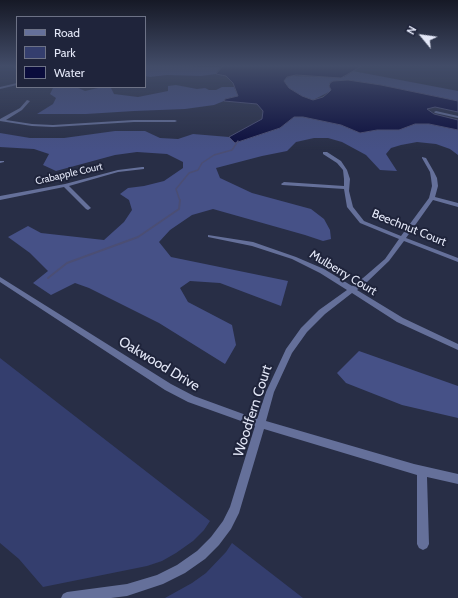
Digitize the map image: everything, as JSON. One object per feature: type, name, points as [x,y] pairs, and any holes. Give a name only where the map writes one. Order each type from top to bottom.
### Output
[{"type":"street","points":[[1,120],[21,109],[28,101]]},
{"type":"street","points":[[436,112],[458,117]]},
{"type":"street","points":[[1,120],[32,125],[53,126],[128,121],[174,121]]},
{"type":"street","name":"Beechnut Court","points":[[325,153],[339,162],[345,170],[347,179],[346,188],[350,207],[357,217],[368,225],[458,260]]},
{"type":"street","name":"Woodfern Court","points":[[67,598],[127,590],[159,580],[181,569],[201,555],[215,541],[227,525],[236,509],[270,392],[280,369],[296,342],[304,330],[322,312],[378,269],[404,240],[432,198],[435,186],[434,178],[424,158]]},
{"type":"street","name":"Crabapple Court","points":[[0,198],[65,185],[102,175],[142,168]]},
{"type":"street","points":[[284,184],[346,188]]},
{"type":"street","points":[[65,185],[88,208]]},
{"type":"street","points":[[432,198],[458,205]]},
{"type":"street","name":"Mulberry Court","points":[[210,236],[278,252],[322,271],[400,320],[458,347]]},
{"type":"street","name":"Oakwood Drive","points":[[0,279],[168,387],[216,410],[422,471],[458,479]]},
{"type":"street","points":[[422,471],[423,544]]},
{"type":"green space","points":[[0,358],[210,521],[204,530],[193,541],[162,561],[147,566],[43,587],[19,559],[0,543]]},
{"type":"green space","points":[[232,543],[303,598],[165,598],[192,583],[206,573],[226,552]]},
{"type":"shaded area","points":[[50,94],[114,94],[138,97],[153,94],[237,94],[238,96],[225,99],[224,101],[214,105],[185,109],[86,114],[37,114],[53,104],[56,98]]},
{"type":"shaded area","points":[[299,94],[325,94],[313,100]]},
{"type":"shaded area","points":[[424,94],[458,94],[458,101]]},
{"type":"shaded area","points":[[294,117],[303,117],[341,125],[360,133],[377,130],[399,130],[415,124],[429,124],[458,130],[458,155],[450,149],[436,144],[417,142],[401,145],[391,148],[386,154],[397,171],[380,170],[366,155],[342,142],[328,138],[314,138],[296,142],[287,151],[216,168],[220,178],[252,193],[311,209],[324,219],[330,230],[331,239],[323,241],[213,209],[192,215],[170,230],[159,242],[171,257],[288,281],[281,306],[220,283],[190,281],[180,288],[188,302],[232,325],[236,345],[225,364],[159,323],[89,288],[75,283],[51,295],[33,283],[48,271],[30,253],[8,237],[28,226],[41,233],[104,240],[124,222],[132,210],[129,200],[120,194],[128,188],[164,181],[183,168],[183,162],[167,154],[137,152],[115,155],[56,171],[43,165],[49,154],[34,149],[0,147],[0,133],[30,138],[64,138],[115,131],[145,131],[160,138],[178,139],[193,134],[229,137],[235,143],[280,128]]},
{"type":"shaded area","points":[[359,351],[458,386],[458,418],[402,405],[346,383],[337,373]]},
{"type":"water","points":[[237,94],[299,94],[313,100],[323,97],[327,94],[424,94],[458,101],[458,112],[435,107],[427,109],[434,114],[458,120],[458,130],[429,124],[415,124],[399,130],[377,130],[360,133],[341,125],[303,117],[294,117],[280,128],[235,143],[229,137],[262,119],[263,111],[257,104],[224,101],[225,99],[238,96]]},
{"type":"waterway","points":[[180,201],[176,189],[189,173],[198,170],[202,163],[214,155],[232,150],[238,141]]},
{"type":"waterway","points":[[48,278],[67,263],[138,237],[179,209],[180,201]]}]
